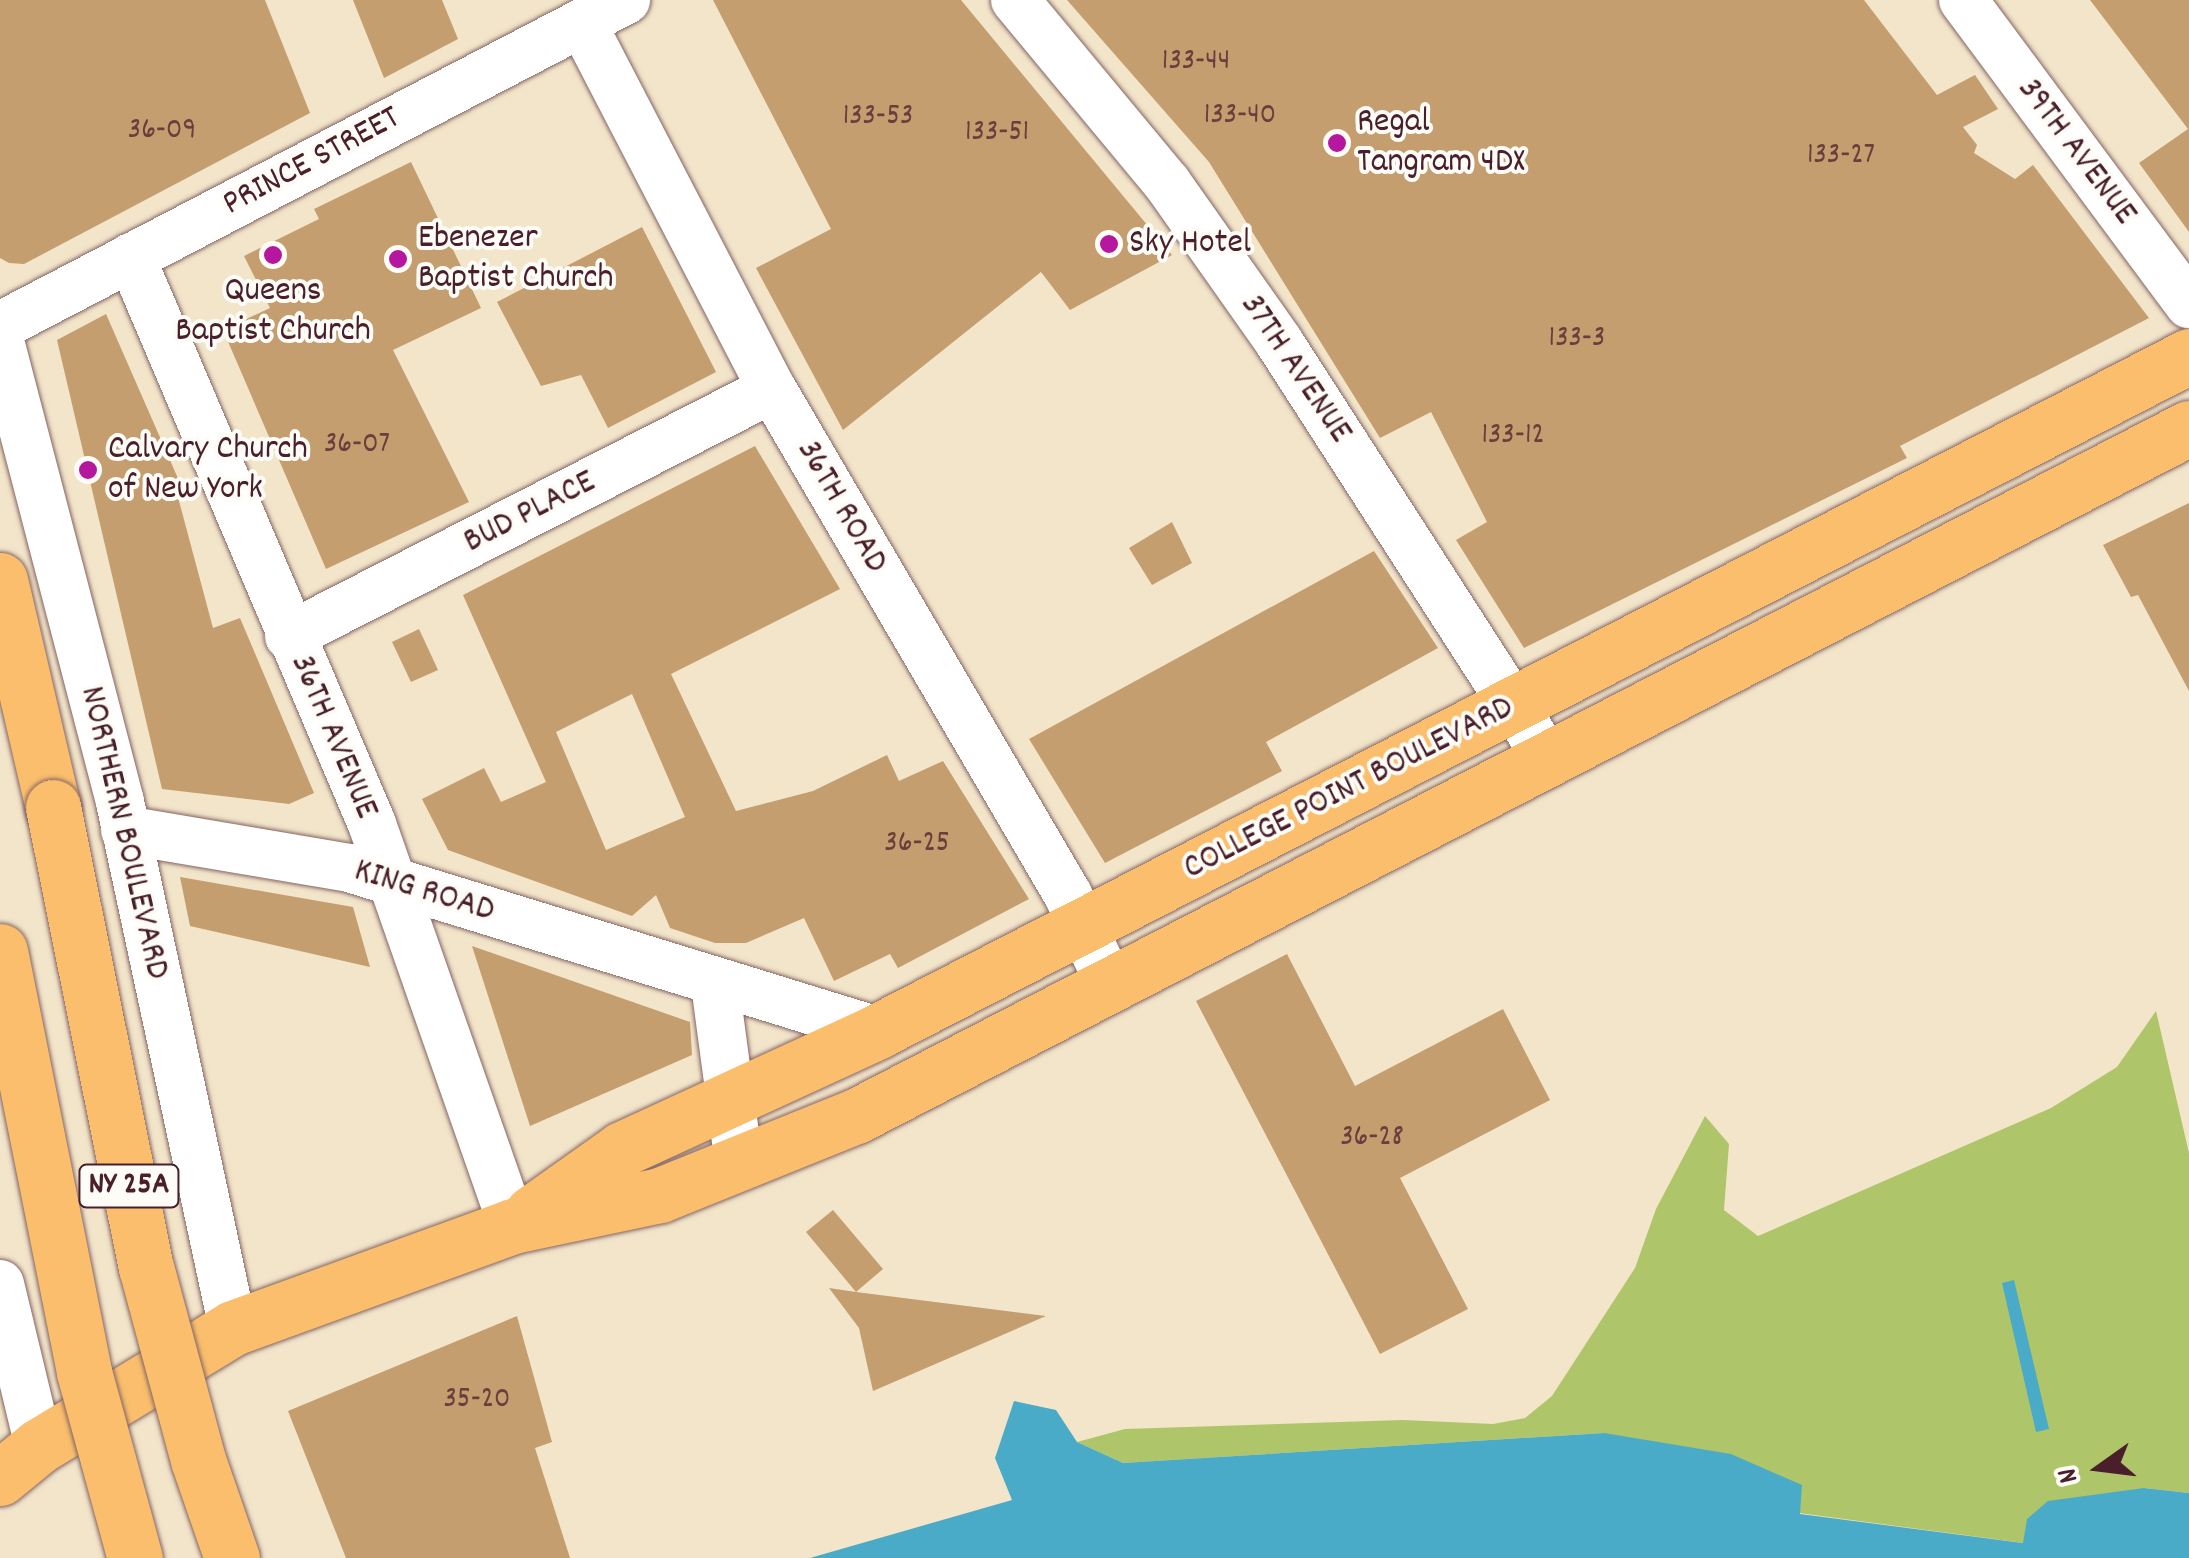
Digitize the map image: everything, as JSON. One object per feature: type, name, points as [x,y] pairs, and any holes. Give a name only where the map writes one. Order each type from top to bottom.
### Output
[{"type":"main road","name":"COLLEGE POINT BOULEVARD","points":[[513,1226],[622,1149],[878,1031],[2189,356]]},
{"type":"main road","name":"COLLEGE POINT BOULEVARD","points":[[20,1462],[233,1328],[513,1226],[660,1196],[856,1116],[2189,428]]},
{"type":"main road","name":"NORTHERN BOULEVARD","points":[[0,580],[54,807],[150,1282],[232,1558]]},
{"type":"main road","name":"NY 25A","points":[[0,951],[69,1306],[134,1558]]},
{"type":"street","name":"PRINCE STREET","points":[[0,326],[626,0]]},
{"type":"street","name":"37TH AVENUE","points":[[1015,0],[1167,183],[1279,342],[1515,703],[1546,758]]},
{"type":"street","name":"39TH AVENUE","points":[[1963,0],[2189,304]]},
{"type":"street","name":"36TH ROAD","points":[[582,23],[772,389],[1082,926],[1110,985]]},
{"type":"street","name":"36TH AVENUE","points":[[130,257],[372,824],[513,1226]]},
{"type":"street","name":"NORTHERN BOULEVARD","points":[[0,342],[125,830],[233,1328]]},
{"type":"street","name":"BUD PLACE","points":[[289,636],[772,389]]},
{"type":"street","name":"KING ROAD","points":[[125,830],[389,880],[715,984],[878,1031]]},
{"type":"street","points":[[715,984],[739,1164]]},
{"type":"street","points":[[0,1284],[20,1462]]},
{"type":"green space","points":[[2156,1011],[2189,1153],[2189,1493],[2144,1488],[2024,1543],[1799,1513],[1604,1433],[1123,1463],[1077,1442],[1125,1429],[1403,1420],[1493,1424],[1525,1418],[1552,1396],[1635,1268],[1656,1209],[1705,1116],[1729,1144],[1724,1210],[1758,1236],[2051,1108],[2117,1067]]},
{"type":"water","points":[[2014,1280],[2049,1429],[2036,1432],[2002,1283]]},
{"type":"water","points":[[1014,1401],[1056,1410],[1077,1442],[1123,1463],[1604,1433],[1731,1454],[1802,1485],[1800,1514],[2023,1543],[2027,1519],[2048,1501],[2144,1488],[2189,1493],[2189,1558],[810,1558],[1012,1500],[995,1458]]},
{"type":"building","points":[[0,0],[265,0],[310,113],[24,264],[9,263],[0,258]]},
{"type":"building","points":[[353,0],[442,0],[458,39],[384,78]]},
{"type":"building","points":[[713,0],[961,0],[1172,255],[1070,310],[1041,272],[843,430],[756,268],[831,229]]},
{"type":"building","points":[[1067,0],[1864,0],[1937,95],[1975,75],[1998,109],[1963,127],[1977,145],[1974,153],[2015,179],[2033,165],[2149,318],[1900,446],[1907,458],[1524,648],[1456,540],[1487,522],[1431,412],[1380,438],[1209,162]]},
{"type":"building","points":[[2090,0],[2189,0],[2189,232],[2139,163],[2188,129]]},
{"type":"building","points":[[411,162],[481,308],[393,350],[469,502],[326,569],[223,330],[270,308],[244,256],[319,219],[314,209]]},
{"type":"building","points":[[642,227],[716,372],[608,428],[581,375],[541,386],[497,302]]},
{"type":"building","points":[[106,314],[180,483],[175,486],[213,628],[240,618],[314,793],[289,804],[162,789],[57,340]]},
{"type":"building","points":[[755,446],[840,589],[671,674],[736,811],[813,791],[887,755],[899,781],[943,761],[1029,899],[898,968],[890,954],[834,981],[804,918],[746,943],[715,943],[670,928],[656,895],[632,916],[448,850],[422,799],[484,768],[501,802],[546,782],[463,595]],"holes":[[[632,694],[685,817],[606,850],[556,732]]]},
{"type":"building","points":[[2189,503],[2189,691],[2138,595],[2131,597],[2103,545]]},
{"type":"building","points":[[1172,522],[1192,563],[1152,585],[1129,548]]},
{"type":"building","points":[[1374,551],[1438,648],[1266,742],[1282,771],[1105,863],[1029,739]]},
{"type":"building","points":[[419,629],[438,670],[411,682],[392,642]]},
{"type":"building","points":[[180,877],[353,907],[370,967],[190,926]]},
{"type":"building","points":[[472,946],[690,1022],[692,1055],[530,1126]]},
{"type":"building","points":[[1287,954],[1355,1086],[1503,1009],[1550,1100],[1400,1178],[1468,1309],[1380,1354],[1196,1001]]},
{"type":"building","points":[[833,1210],[883,1269],[856,1292],[806,1232]]},
{"type":"building","points":[[829,1288],[1046,1316],[873,1391],[859,1328]]},
{"type":"building","points":[[517,1316],[552,1442],[535,1448],[570,1558],[346,1558],[288,1411]]},
{"type":"place","name":"Regal Tangram 4DX","points":[[1337,143]]},
{"type":"place","name":"Sky Hotel","points":[[1109,244]]},
{"type":"place","name":"Queens Baptist Church","points":[[273,255]]},
{"type":"place","name":"Ebenezer Baptist Church","points":[[398,259]]},
{"type":"place","name":"Calvary Church of New York","points":[[88,470]]}]
